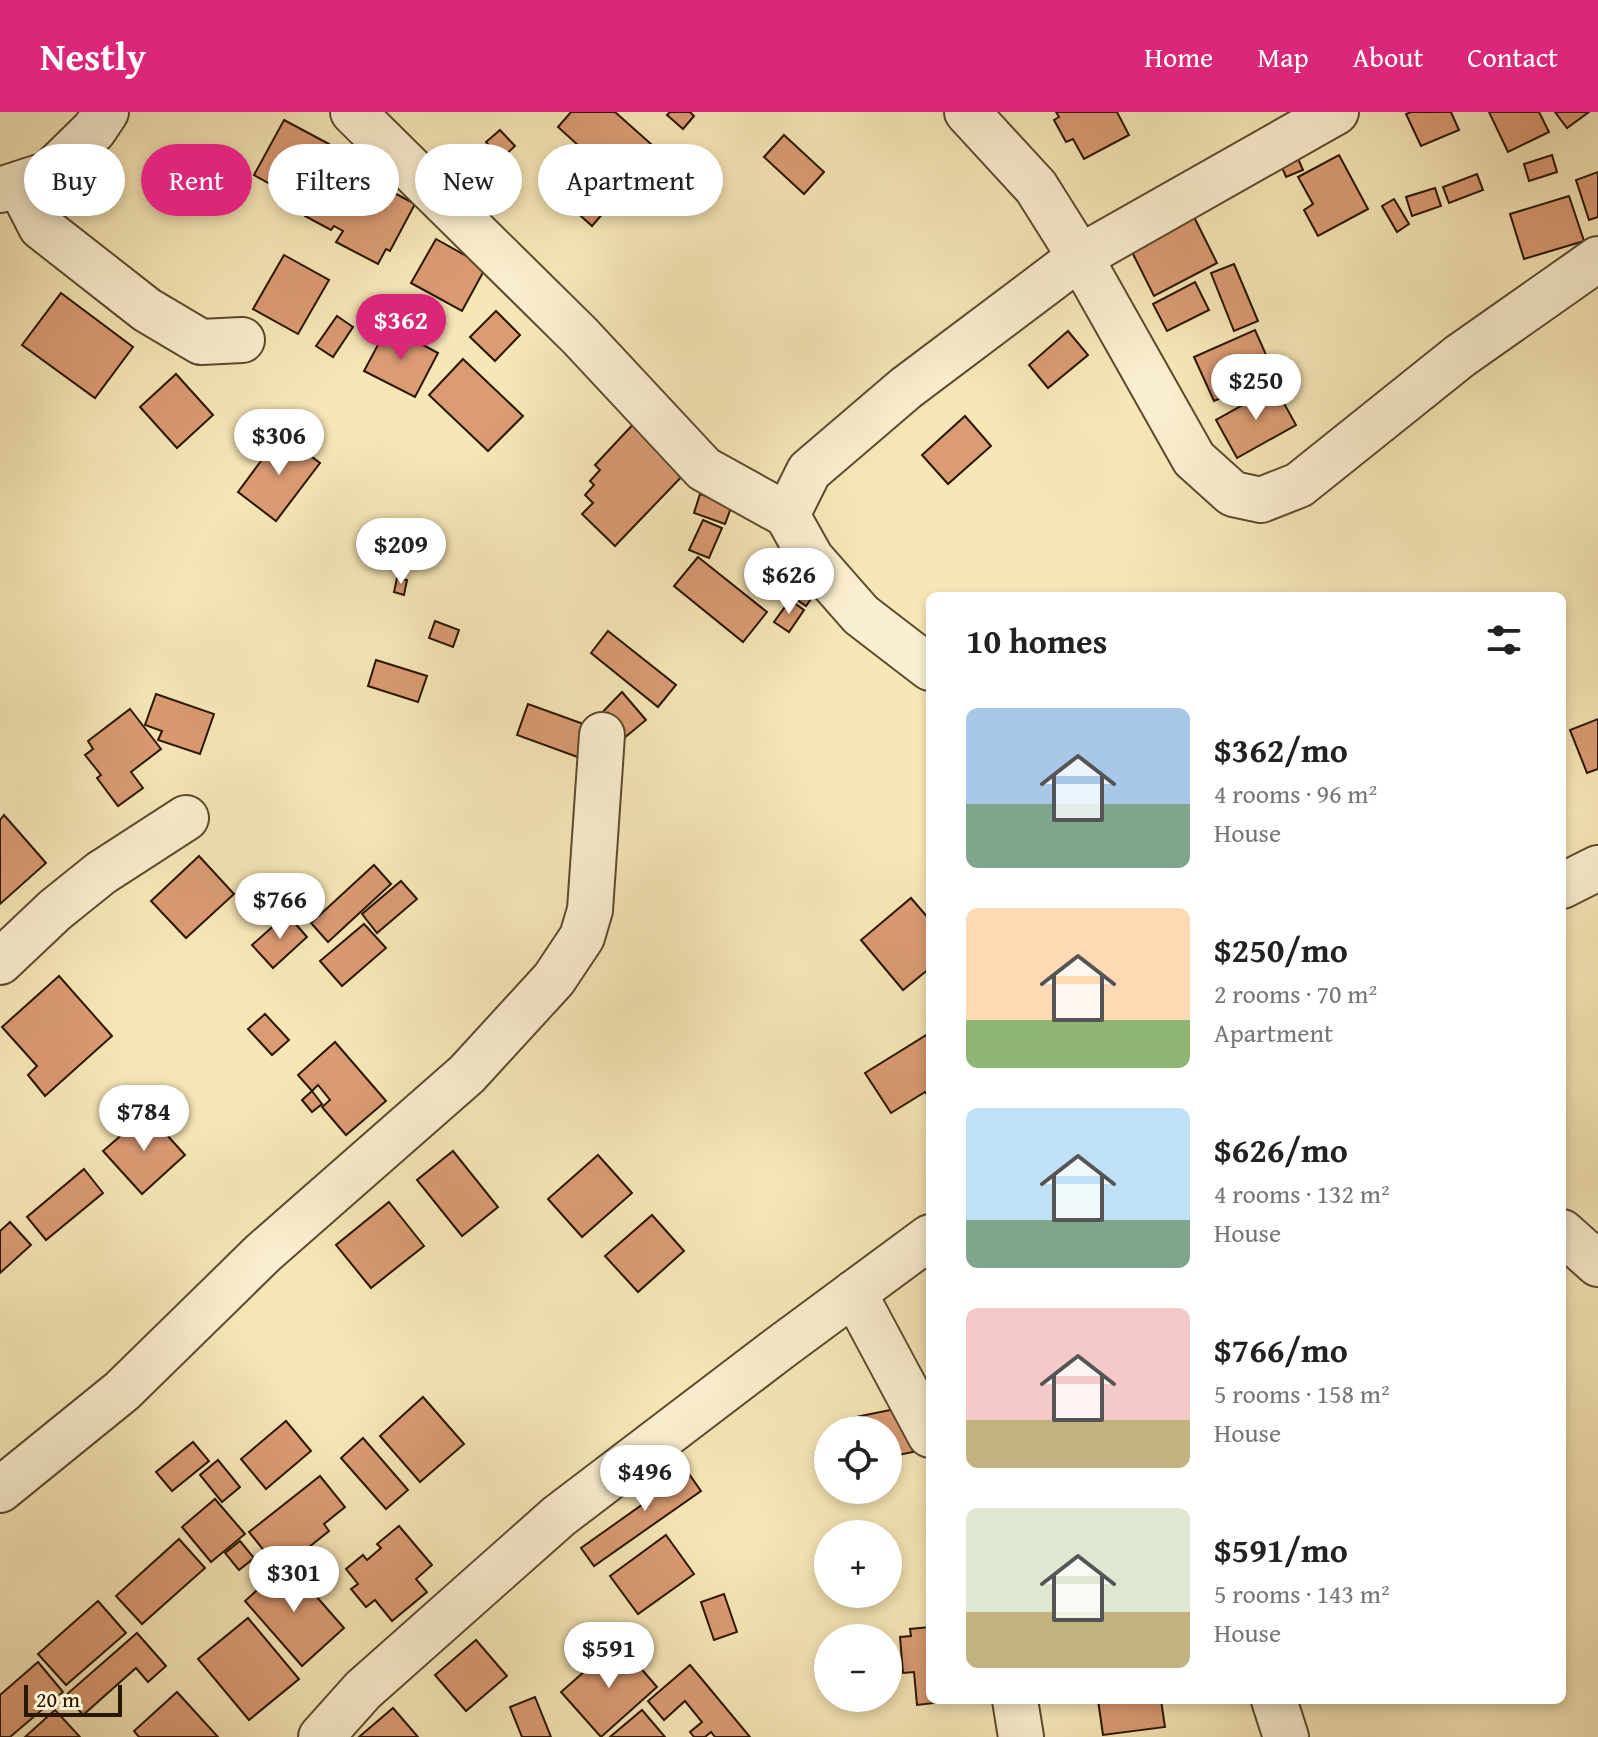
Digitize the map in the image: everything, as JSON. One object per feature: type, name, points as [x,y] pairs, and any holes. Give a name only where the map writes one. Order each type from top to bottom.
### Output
[{"type":"street","points":[[106,112],[94,130],[49,174],[9,187],[41,227],[147,310],[201,342],[242,340]]},
{"type":"street","points":[[353,112],[580,336],[704,469],[787,515],[811,558],[861,615],[926,665]]},
{"type":"street","points":[[967,112],[1036,187],[1080,257],[1194,459],[1233,494],[1261,500],[1299,485],[1460,356],[1598,259]]},
{"type":"street","points":[[787,515],[809,471],[906,388],[1080,257],[1336,112]]},
{"type":"street","points":[[0,1490],[122,1391],[263,1253],[467,1074],[554,979],[582,937],[590,910],[602,735]]},
{"type":"street","points":[[0,962],[55,910],[101,873],[186,818]]},
{"type":"street","points":[[1566,884],[1598,868]]},
{"type":"street","points":[[1566,1236],[1598,1264]]},
{"type":"street","points":[[321,1737],[363,1690],[559,1516],[926,1240]]},
{"type":"street","points":[[854,1293],[926,1428]]},
{"type":"street","points":[[1016,1704],[1021,1737]]},
{"type":"street","points":[[1275,1704],[1286,1737]]},
{"type":"building","points":[[571,112],[615,112],[651,144],[577,144],[558,127]]},
{"type":"building","points":[[670,112],[690,112],[694,116],[683,129],[667,115]]},
{"type":"building","points":[[1056,112],[1117,112],[1129,135],[1084,159],[1073,139],[1066,142],[1054,120],[1059,117]]},
{"type":"building","points":[[1451,112],[1459,130],[1421,146],[1406,114]]},
{"type":"building","points":[[1489,112],[1539,112],[1549,132],[1508,152]]},
{"type":"building","points":[[1555,112],[1589,112],[1567,128]]},
{"type":"building","points":[[284,120],[329,144],[271,144]]},
{"type":"building","points":[[500,130],[513,144],[488,144],[486,142]]},
{"type":"building","points":[[784,135],[824,172],[804,194],[764,157]]},
{"type":"building","points":[[268,149],[268,183],[254,175]]},
{"type":"building","points":[[1296,154],[1303,170],[1286,177],[1279,160]]},
{"type":"building","points":[[1339,155],[1368,209],[1318,236],[1304,210],[1313,204],[1298,177]]},
{"type":"building","points":[[1552,155],[1557,172],[1529,181],[1524,164]]},
{"type":"building","points":[[1598,172],[1598,217],[1589,220],[1576,180]]},
{"type":"building","points":[[1477,174],[1483,190],[1449,203],[1443,187]]},
{"type":"building","points":[[1435,188],[1441,206],[1412,216],[1406,197]]},
{"type":"building","points":[[399,195],[415,204],[390,251],[386,249],[378,264],[336,242],[343,231],[334,226],[331,230],[305,216],[399,216]]},
{"type":"building","points":[[1569,196],[1584,241],[1524,259],[1510,214]]},
{"type":"building","points":[[1394,199],[1409,224],[1397,232],[1382,206]]},
{"type":"building","points":[[1190,209],[1217,263],[1154,296],[1127,242]]},
{"type":"building","points":[[581,216],[601,216],[592,226]]},
{"type":"building","points":[[436,239],[486,267],[462,311],[411,283]]},
{"type":"building","points":[[284,255],[329,280],[298,334],[253,309]]},
{"type":"building","points":[[1234,264],[1258,321],[1234,331],[1211,273]]},
{"type":"building","points":[[1195,282],[1209,310],[1167,331],[1153,304]]},
{"type":"building","points":[[61,293],[133,347],[95,398],[22,345]]},
{"type":"building","points":[[496,311],[520,335],[495,361],[470,337]]},
{"type":"building","points":[[337,316],[353,327],[333,357],[316,346]]},
{"type":"building","points":[[388,326],[438,353],[415,397],[364,371]]},
{"type":"building","points":[[1255,330],[1275,375],[1214,401],[1194,357]]},
{"type":"building","points":[[1068,331],[1088,355],[1048,388],[1029,365]]},
{"type":"building","points":[[463,359],[523,416],[488,451],[429,395]]},
{"type":"building","points":[[176,374],[213,415],[177,448],[140,407]]},
{"type":"building","points":[[1275,387],[1296,425],[1237,458],[1216,420]]},
{"type":"building","points":[[965,416],[991,446],[948,484],[922,455]]},
{"type":"building","points":[[638,419],[689,469],[615,546],[582,514],[593,503],[585,495],[594,485],[590,481],[600,470],[595,465]]},
{"type":"building","points":[[281,434],[320,463],[276,521],[238,492]]},
{"type":"building","points":[[700,494],[732,505],[725,524],[694,513]]},
{"type":"building","points":[[411,520],[435,526],[426,563],[401,557]]},
{"type":"building","points":[[703,520],[722,528],[709,558],[689,550]]},
{"type":"building","points":[[698,557],[767,612],[743,642],[674,586]]},
{"type":"building","points":[[804,575],[820,586],[806,606],[790,595]]},
{"type":"building","points":[[397,578],[407,580],[404,595],[394,592]]},
{"type":"building","points":[[790,600],[804,610],[789,632],[774,622]]},
{"type":"building","points":[[435,621],[459,630],[453,647],[429,638]]},
{"type":"building","points":[[608,631],[676,685],[658,707],[591,653]]},
{"type":"building","points":[[376,660],[427,676],[418,702],[368,686]]},
{"type":"building","points":[[622,692],[646,720],[594,763],[517,735],[528,704],[589,726]]},
{"type":"building","points":[[156,694],[214,714],[200,754],[158,740],[162,731],[145,725]]},
{"type":"building","points":[[130,709],[161,749],[131,772],[143,788],[118,806],[97,778],[101,775],[85,755],[93,749],[88,741]]},
{"type":"building","points":[[1598,719],[1598,769],[1587,773],[1570,730]]},
{"type":"building","points":[[4,815],[46,863],[0,904],[0,820]]},
{"type":"building","points":[[199,856],[234,894],[186,938],[151,901]]},
{"type":"building","points":[[374,865],[391,884],[328,942],[311,923]]},
{"type":"building","points":[[401,881],[417,899],[377,933],[362,914]]},
{"type":"building","points":[[911,898],[926,915],[926,971],[903,990],[861,940]]},
{"type":"building","points":[[287,914],[307,937],[273,968],[252,945]]},
{"type":"building","points":[[364,924],[386,948],[342,986],[320,961]]},
{"type":"building","points":[[59,976],[112,1036],[45,1096],[28,1075],[37,1066],[2,1027]]},
{"type":"building","points":[[265,1014],[289,1040],[272,1055],[248,1029]]},
{"type":"building","points":[[926,1035],[926,1093],[891,1113],[865,1073]]},
{"type":"building","points":[[335,1042],[386,1101],[346,1135],[322,1107],[330,1100],[318,1085],[312,1091],[298,1075]]},
{"type":"building","points":[[312,1091],[322,1104],[312,1112],[302,1100]]},
{"type":"building","points":[[147,1113],[185,1155],[142,1194],[103,1151]]},
{"type":"building","points":[[453,1151],[498,1207],[462,1236],[417,1180]]},
{"type":"building","points":[[598,1155],[632,1193],[582,1237],[548,1199]]},
{"type":"building","points":[[84,1169],[103,1193],[46,1240],[27,1217]]},
{"type":"building","points":[[389,1202],[424,1246],[371,1288],[336,1245]]},
{"type":"building","points":[[652,1215],[684,1251],[638,1292],[605,1256]]},
{"type":"building","points":[[10,1222],[31,1245],[0,1273],[0,1231]]},
{"type":"building","points":[[423,1397],[464,1444],[420,1482],[380,1436]]},
{"type":"building","points":[[905,1407],[913,1452],[902,1454],[902,1416],[861,1416]]},
{"type":"building","points":[[286,1421],[311,1451],[266,1489],[241,1459]]},
{"type":"building","points":[[363,1438],[408,1490],[386,1509],[341,1458]]},
{"type":"building","points":[[193,1442],[209,1461],[172,1491],[156,1472]]},
{"type":"building","points":[[675,1454],[701,1491],[594,1566],[581,1548],[674,1482],[661,1464]]},
{"type":"building","points":[[218,1460],[240,1487],[222,1502],[200,1475]]},
{"type":"building","points":[[320,1476],[345,1507],[324,1524],[329,1531],[299,1555],[293,1548],[274,1563],[249,1532]]},
{"type":"building","points":[[215,1499],[245,1534],[211,1562],[182,1527]]},
{"type":"building","points":[[399,1526],[432,1565],[416,1579],[427,1592],[392,1621],[375,1600],[366,1607],[351,1589],[358,1584],[346,1569],[363,1555],[367,1560],[381,1548],[377,1544]]},
{"type":"building","points":[[666,1535],[694,1574],[638,1614],[610,1576]]},
{"type":"building","points":[[179,1539],[205,1568],[142,1624],[116,1596]]},
{"type":"building","points":[[240,1541],[254,1558],[239,1570],[225,1553]]},
{"type":"building","points":[[287,1563],[344,1628],[302,1666],[245,1601]]},
{"type":"building","points":[[724,1594],[737,1632],[714,1640],[701,1602]]},
{"type":"building","points":[[98,1601],[126,1633],[66,1685],[38,1654]]},
{"type":"building","points":[[248,1618],[299,1679],[249,1720],[198,1659]]},
{"type":"building","points":[[926,1627],[926,1704],[917,1705],[914,1672],[903,1673],[902,1637],[911,1636],[910,1629]]},
{"type":"building","points":[[137,1633],[166,1666],[148,1682],[136,1668],[83,1715],[66,1695]]},
{"type":"building","points":[[476,1640],[507,1676],[466,1711],[435,1675]]},
{"type":"building","points":[[618,1642],[657,1687],[601,1737],[561,1692]]},
{"type":"building","points":[[38,1662],[63,1692],[10,1737],[0,1737],[0,1695]]},
{"type":"building","points":[[690,1665],[750,1737],[715,1737],[711,1732],[705,1737],[694,1737],[690,1732],[702,1722],[685,1701],[664,1720],[648,1701]]},
{"type":"building","points":[[177,1692],[218,1737],[139,1737],[134,1731]]},
{"type":"building","points":[[535,1697],[551,1737],[522,1737],[510,1707]]},
{"type":"building","points":[[1099,1704],[1162,1704],[1165,1727],[1103,1735]]},
{"type":"building","points":[[393,1708],[418,1737],[359,1737]]},
{"type":"building","points":[[55,1710],[80,1737],[25,1737]]},
{"type":"building","points":[[642,1710],[665,1737],[610,1737]]}]
